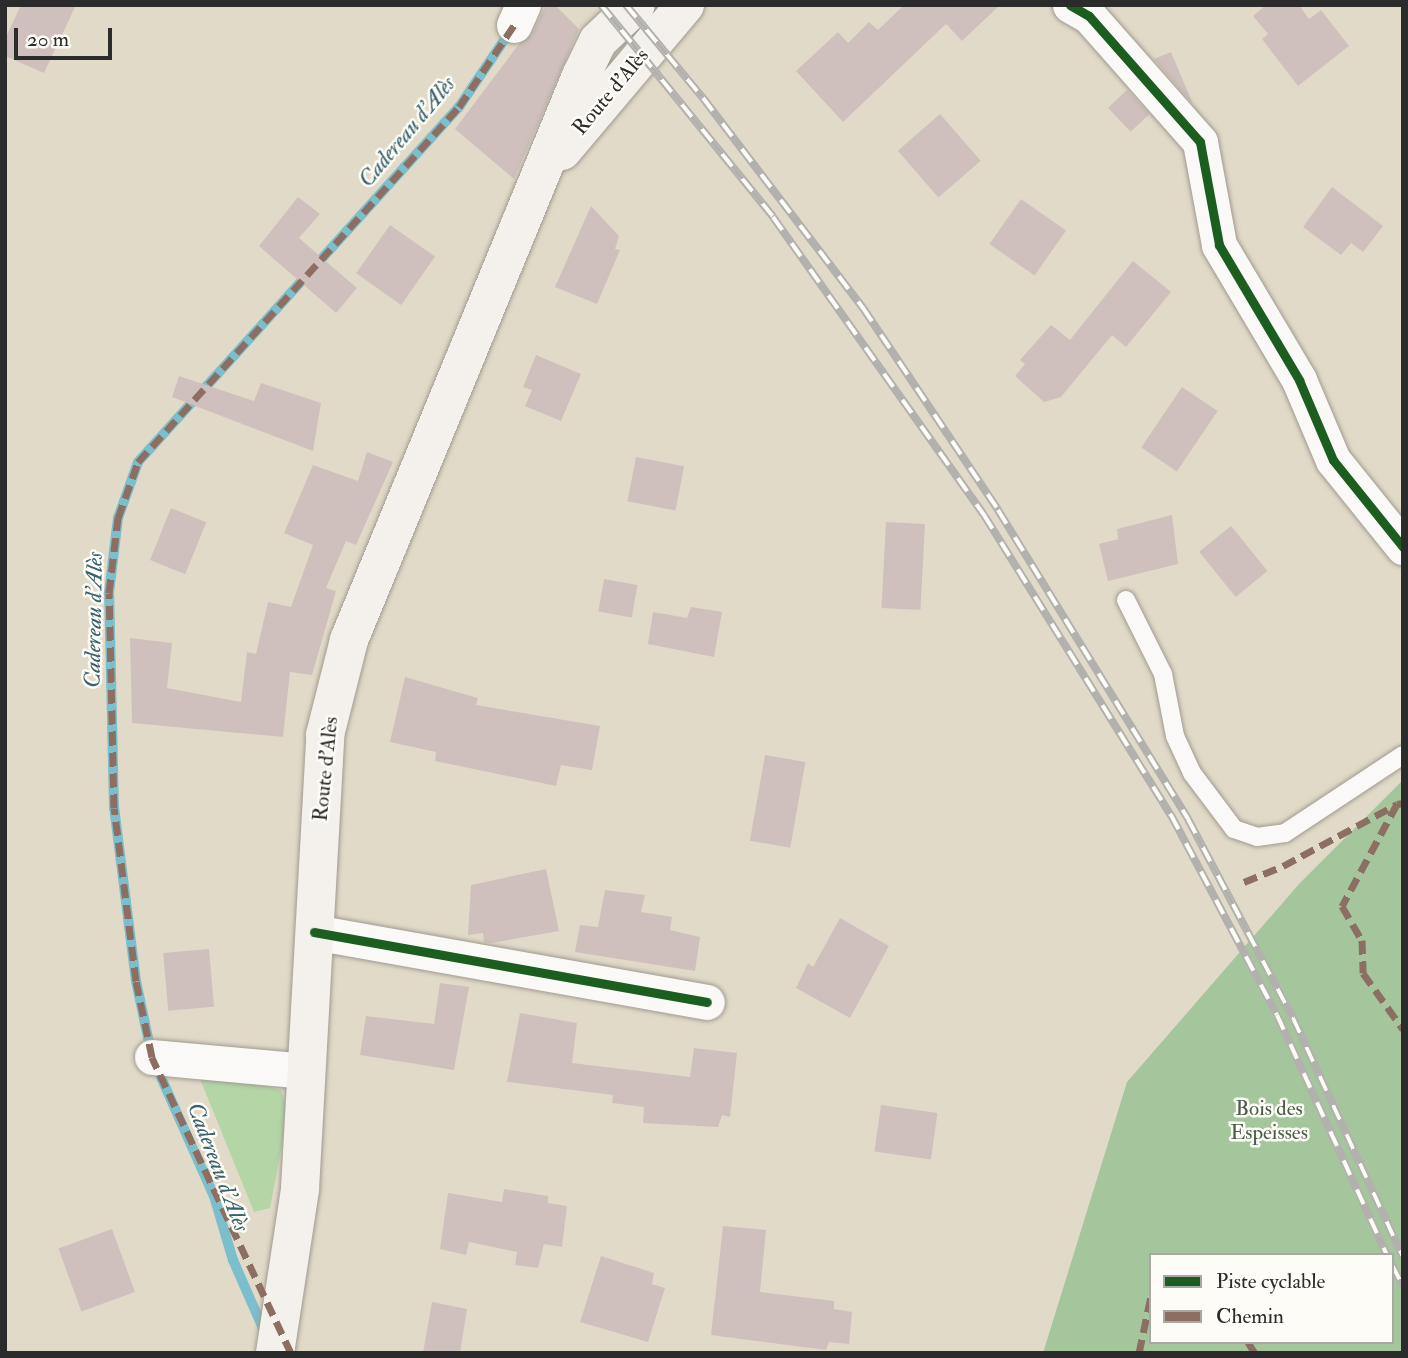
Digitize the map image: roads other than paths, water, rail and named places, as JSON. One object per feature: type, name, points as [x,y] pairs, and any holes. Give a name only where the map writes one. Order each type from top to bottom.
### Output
[{"type":"main road","name":"Route d'Alès","points":[[275,1353],[300,1189],[325,735],[349,640],[598,41],[636,5]]},
{"type":"main road","name":"Route d'Alès","points":[[538,180],[685,5]]},
{"type":"street","points":[[1070,5],[1089,16],[1200,142],[1219,245],[1299,380],[1333,460],[1403,548]]},
{"type":"street","points":[[314,932],[707,1002]]},
{"type":"street","points":[[152,1057],[305,1071]]},
{"type":"lane","points":[[1126,600],[1163,674],[1175,736],[1192,773],[1234,829],[1257,837],[1285,833],[1403,755]]},
{"type":"waterway","name":"Cadereau d'Alès","points":[[151,1052],[136,981],[114,808],[109,593],[118,518],[138,462],[459,107],[511,30]]},
{"type":"waterway","name":"Cadereau d'Alès","points":[[156,1066],[214,1196],[233,1260],[265,1333]]},
{"type":"railway","points":[[601,5],[773,217],[984,515],[1171,815],[1277,1015],[1386,1253]]},
{"type":"railway","points":[[626,5],[703,98],[863,308],[998,510],[1188,819],[1293,1018],[1403,1257]]},
{"type":"railway","points":[[1394,1269],[1403,1286]]},
{"type":"park label","name":"Bois des Espeisses","points":[[1269,1121]]}]
